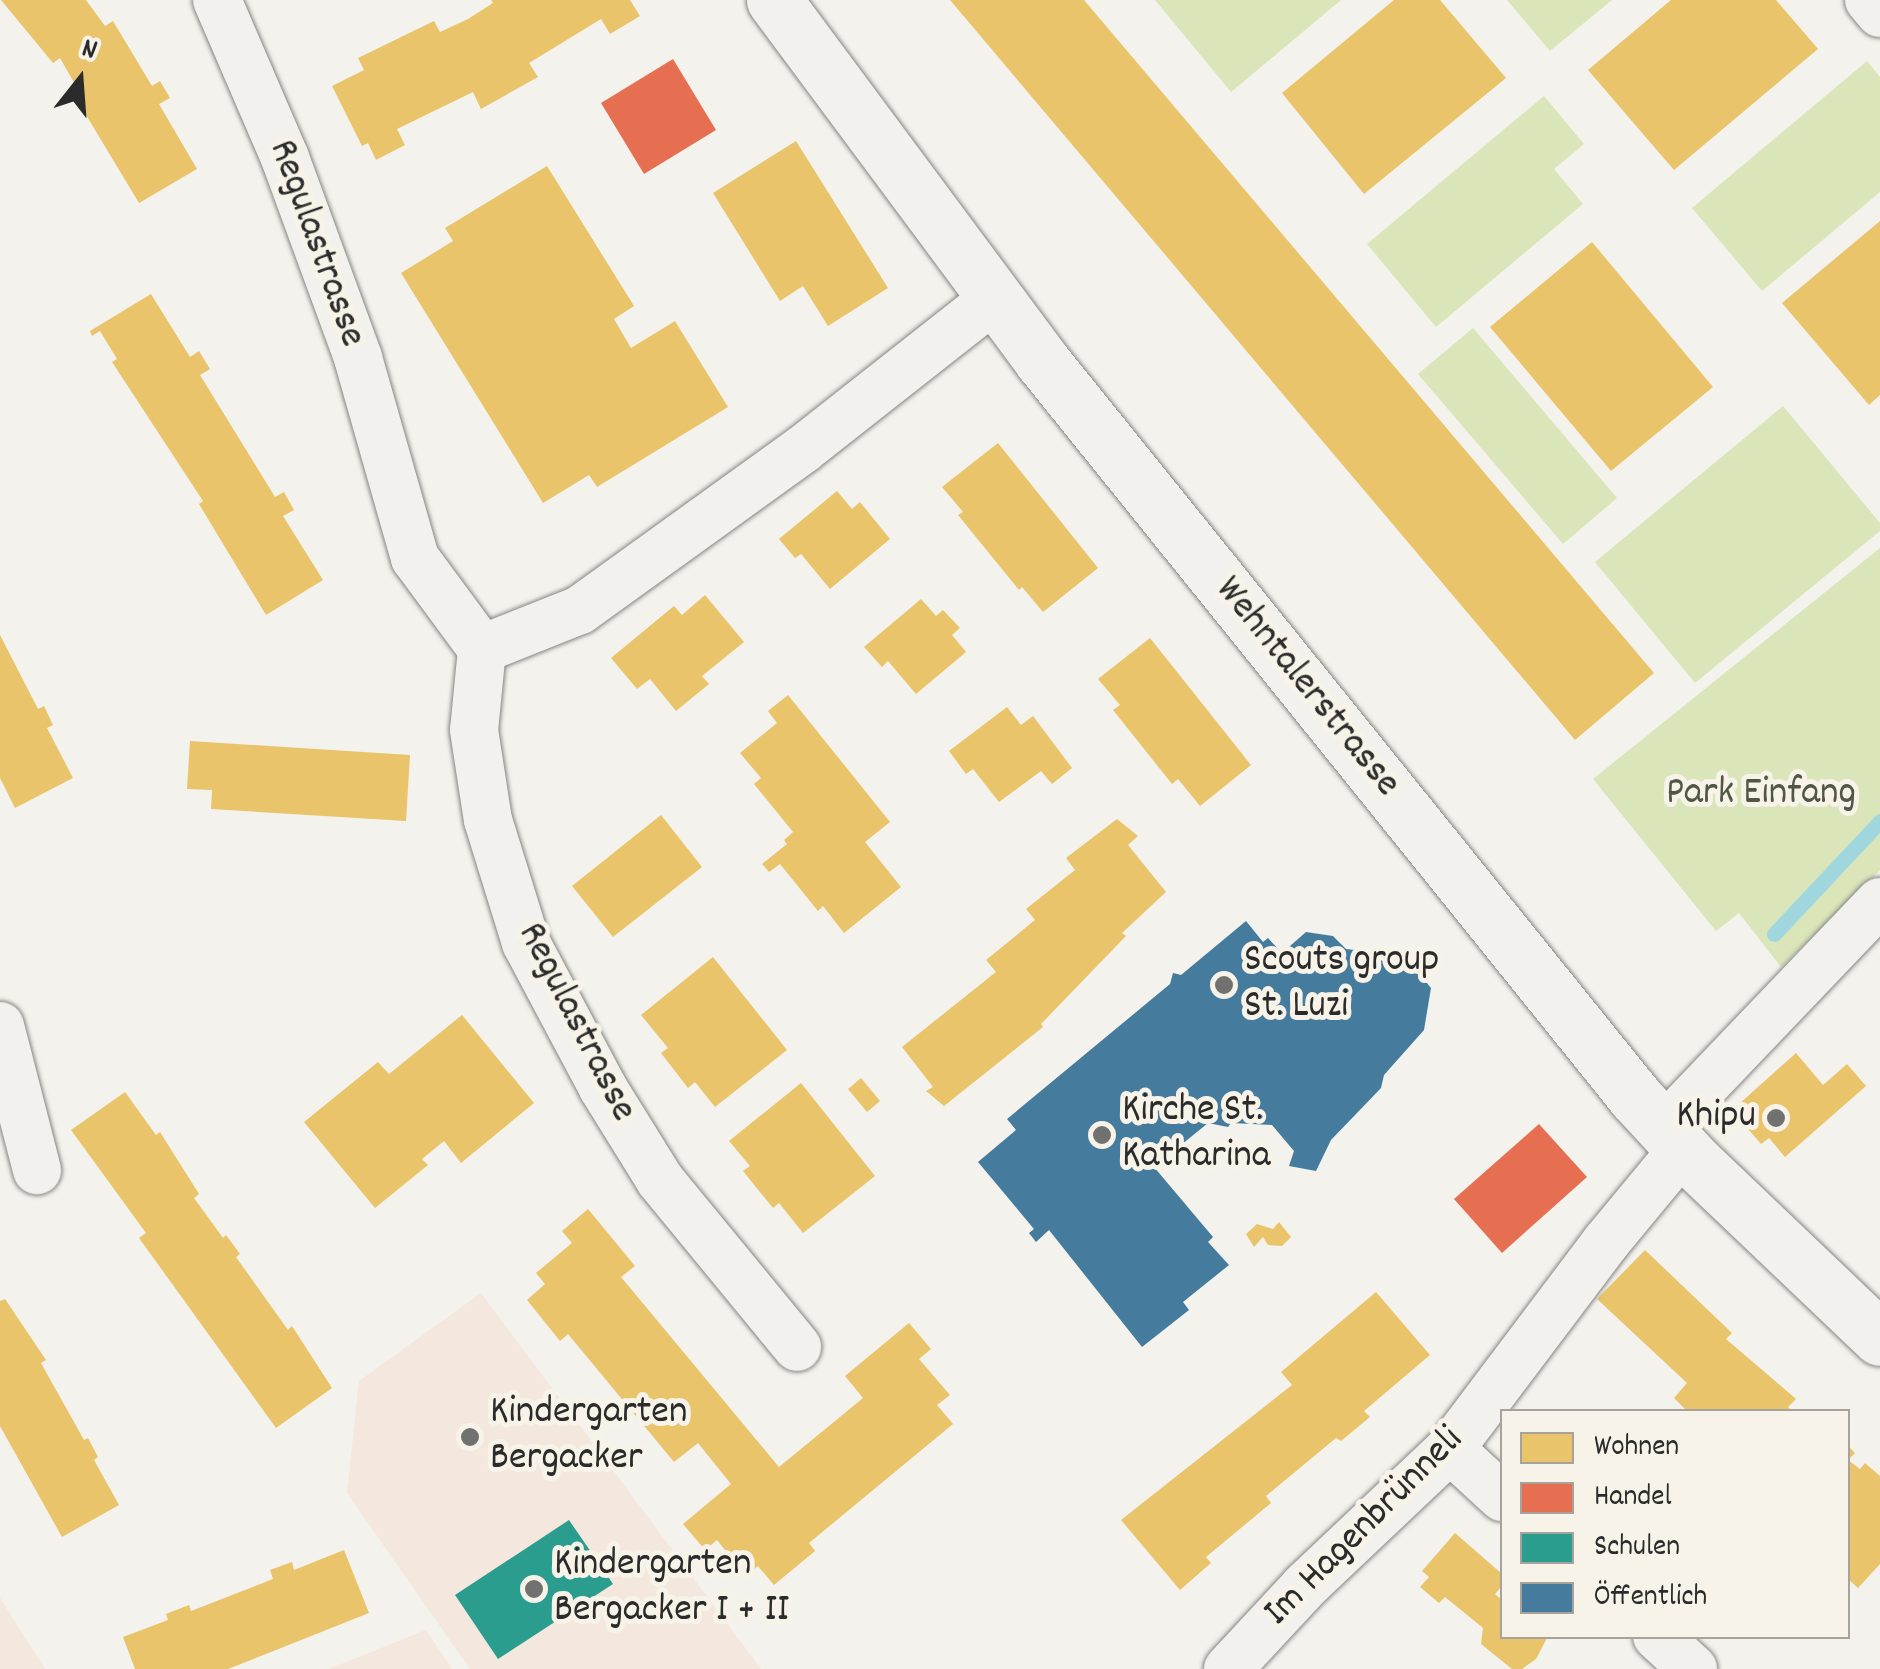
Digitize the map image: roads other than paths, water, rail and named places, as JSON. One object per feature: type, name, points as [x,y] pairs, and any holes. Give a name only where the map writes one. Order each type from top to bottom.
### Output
[{"type":"main road","name":"Wehntalerstrasse","points":[[774,0],[994,299],[1672,1139],[1880,1338]]},
{"type":"street","name":"Regulastrasse","points":[[217,0],[285,158],[358,358],[416,558],[482,649],[474,730],[488,820],[526,943],[602,1088],[660,1180],[797,1347]]},
{"type":"street","points":[[1870,0],[1880,13]]},
{"type":"street","points":[[482,649],[580,610],[802,450],[994,299]]},
{"type":"street","name":"Im Hagenbrünneli","points":[[1228,1669],[1305,1586],[1450,1449],[1606,1242],[1672,1139],[1880,902]]},
{"type":"street","points":[[0,1026],[37,1170]]},
{"type":"street","points":[[1450,1449],[1500,1494]]},
{"type":"street","points":[[1660,1639],[1692,1669]]},
{"type":"waterway","points":[[1774,934],[1880,821]]},
{"type":"place","name":"Scouts group St. Luzi","points":[[1224,985]]},
{"type":"place","name":"Khipu","points":[[1776,1118]]},
{"type":"place","name":"Kirche St. Katharina","points":[[1102,1135]]},
{"type":"place","name":"Kindergarten Bergacker","points":[[470,1437]]},
{"type":"place","name":"Kindergarten Bergacker I + II","points":[[534,1589]]},
{"type":"park label","name":"Park Einfang","points":[[1761,795]]}]
